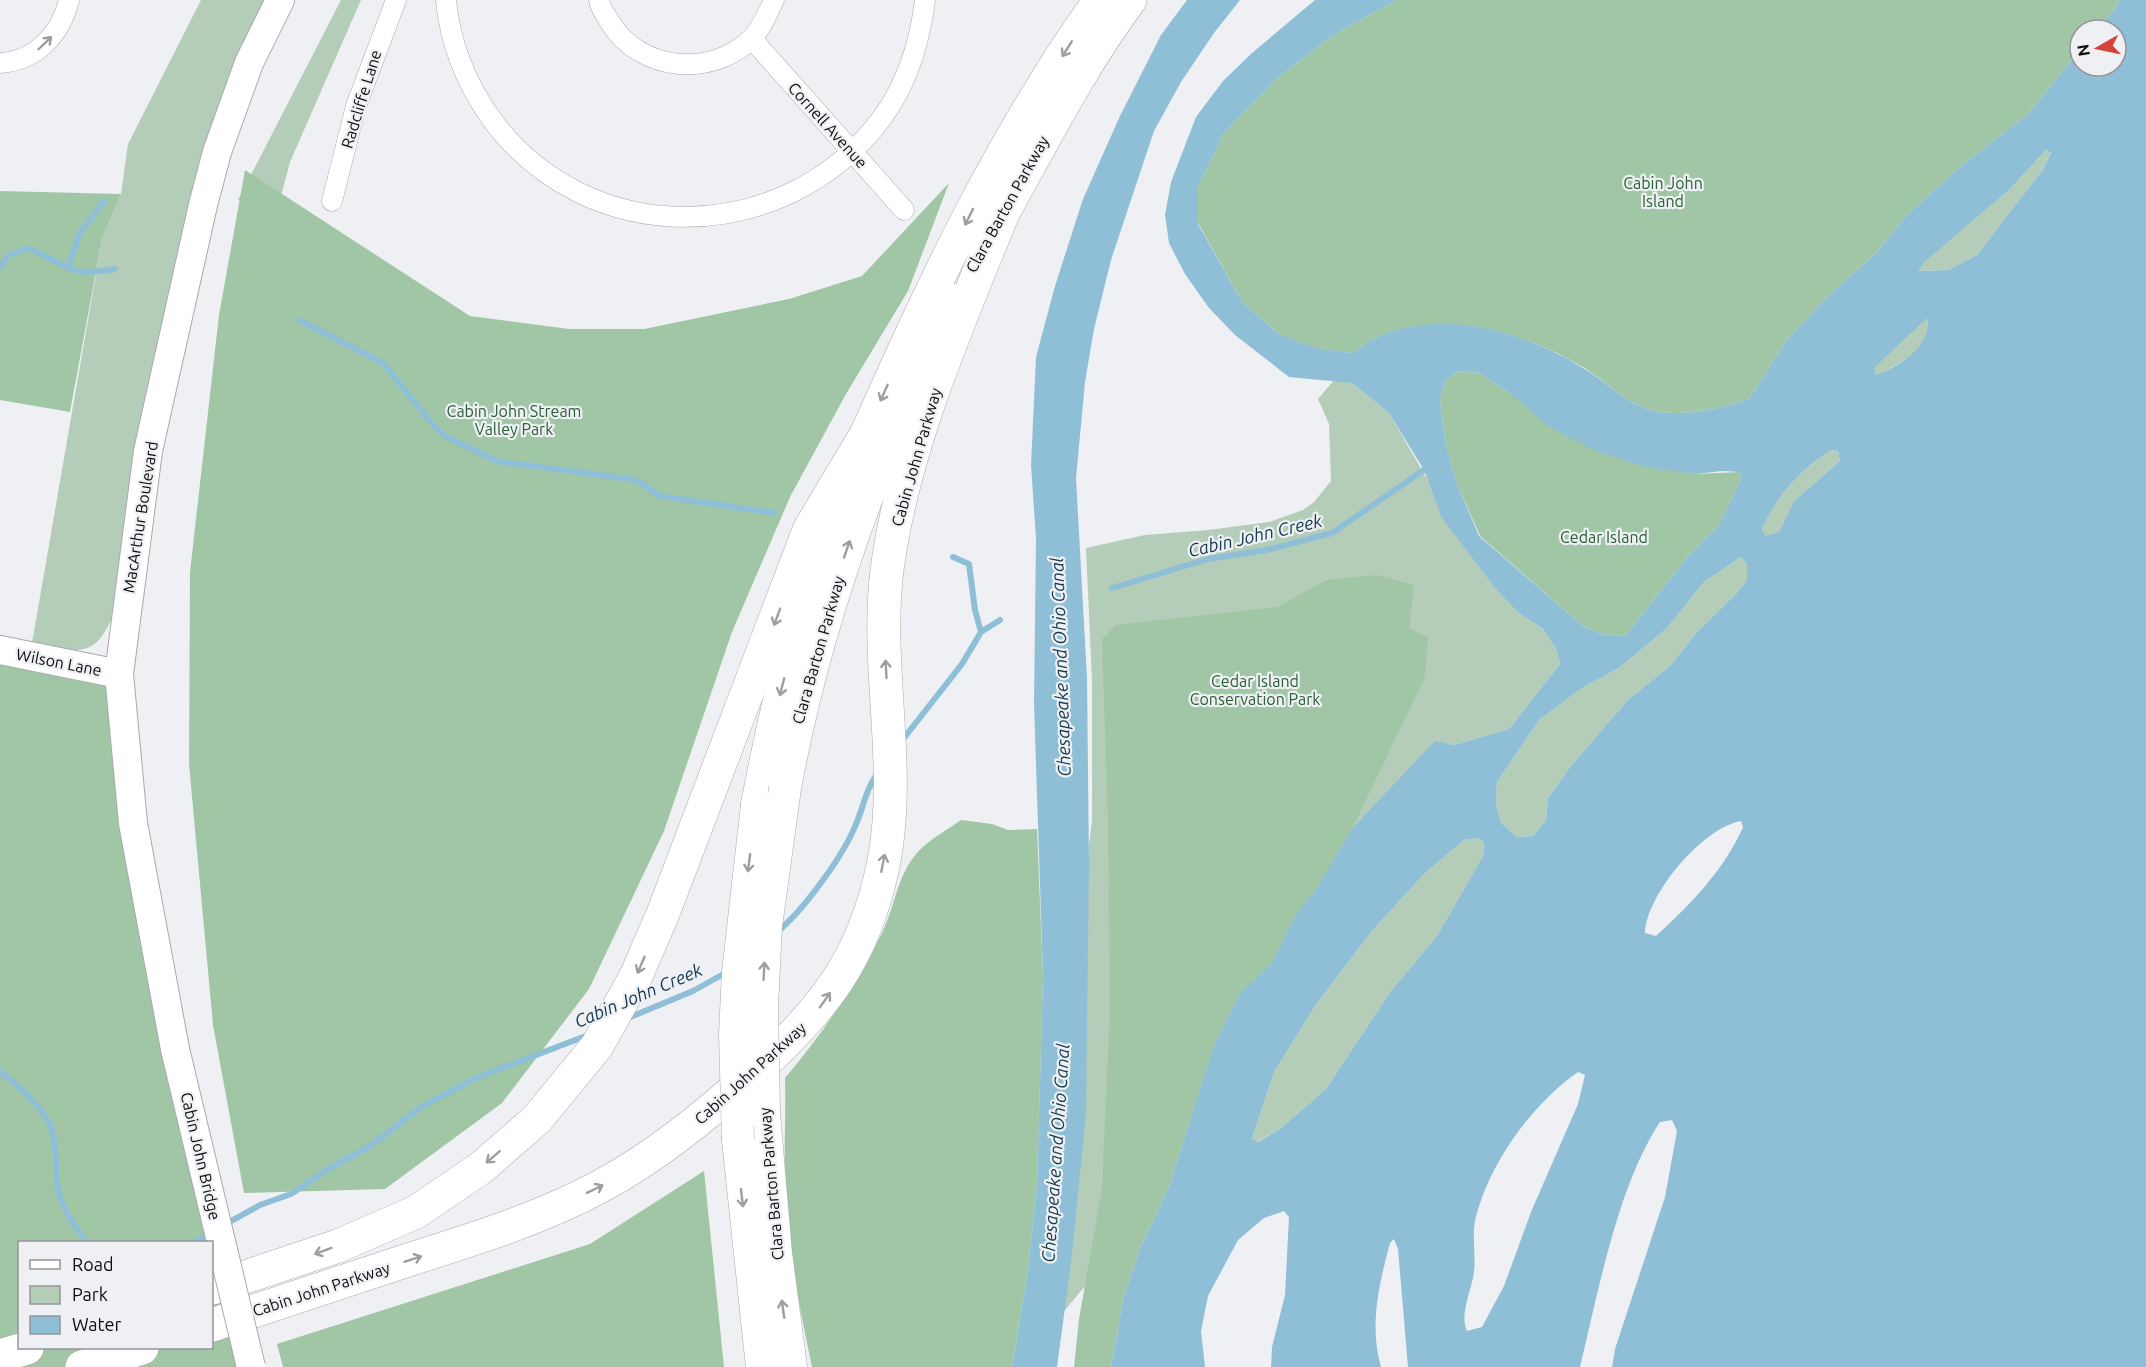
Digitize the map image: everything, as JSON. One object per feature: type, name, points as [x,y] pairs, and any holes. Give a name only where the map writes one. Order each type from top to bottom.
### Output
[{"type":"highway","name":"Clara Barton Parkway","points":[[867,433],[903,350],[993,170],[1100,0]]},
{"type":"highway","name":"Clara Barton Parkway","points":[[1003,213],[1067,100],[1130,0]]},
{"type":"highway","name":"Cabin John Parkway","points":[[213,1324],[507,1228],[602,1185],[647,1158],[711,1111],[798,1034],[842,977],[868,920],[879,882],[889,827],[891,790],[885,637],[887,571],[907,474],[946,355],[1003,213]]},
{"type":"highway","name":"Cabin John Parkway","points":[[213,1288],[339,1246],[416,1212],[481,1168],[537,1119],[597,1046],[636,976],[664,911],[809,531],[867,433]]},
{"type":"highway","points":[[0,1356],[21,1349]]},
{"type":"highway","points":[[82,1367],[136,1349]]},
{"type":"main road","name":"MacArthur Boulevard","points":[[175,1049],[133,823],[118,674],[148,451],[203,205],[217,152],[249,63],[280,0]]},
{"type":"main road","name":"Clara Barton Parkway","points":[[791,1367],[776,1253],[764,1113],[762,1007],[766,926],[785,788],[813,656],[858,518],[900,416],[948,310],[1003,213]]},
{"type":"main road","name":"Clara Barton Parkway","points":[[762,1365],[741,1188],[738,1140],[735,1034],[738,972],[757,805],[770,738],[798,626],[827,533],[867,433]]},
{"type":"main road","name":"Wilson Lane","points":[[0,650],[118,674]]},
{"type":"main road","name":"Cabin John Bridge","points":[[175,1049],[251,1367]]},
{"type":"street","points":[[0,63],[13,62],[29,56],[47,43],[65,15],[69,0]]},
{"type":"street","name":"Radcliffe Lane","points":[[332,201],[356,106],[396,0]]},
{"type":"street","points":[[446,0],[448,29],[471,89],[508,141],[556,182],[614,208],[677,219],[740,212],[800,190],[852,152],[882,117],[906,76],[921,31],[925,0]]},
{"type":"street","points":[[599,0],[620,37],[650,58],[685,66],[721,59],[752,39],[774,0]]},
{"type":"street","name":"Cornell Avenue","points":[[752,39],[904,210]]},
{"type":"green space","points":[[201,0],[268,0],[115,611],[100,638],[84,649],[62,649],[32,643],[102,239],[121,194],[128,144]]},
{"type":"green space","points":[[341,0],[361,0],[290,162],[276,215],[238,200]]},
{"type":"green space","name":"Cabin John Island","points":[[1396,0],[2119,0],[2107,18],[2068,18],[2068,65],[2028,114],[1961,166],[1906,216],[1877,252],[1827,297],[1786,341],[1749,399],[1682,413],[1659,412],[1639,406],[1566,358],[1515,336],[1488,329],[1433,324],[1406,328],[1376,338],[1353,353],[1314,348],[1279,334],[1242,302],[1198,223],[1198,186],[1224,133],[1276,79],[1332,36]]},
{"type":"green space","points":[[2046,150],[2051,151],[2044,168],[1977,255],[1948,270],[1917,271],[1922,263],[2010,189]]},
{"type":"green space","name":"Cabin John Stream Valley Park","points":[[245,170],[470,316],[569,329],[644,329],[789,299],[862,276],[949,183],[908,291],[846,394],[790,497],[732,632],[664,831],[589,989],[502,1103],[385,1189],[244,1193],[213,1025],[189,764],[190,572],[219,315]]},
{"type":"green space","points":[[0,191],[121,194],[102,239],[70,412],[0,400]]},
{"type":"green space","points":[[1927,317],[1925,337],[1920,346],[1895,366],[1876,375],[1873,368]]},
{"type":"green space","name":"Cedar Island","points":[[1458,371],[1479,373],[1511,394],[1696,474],[1739,472],[1741,479],[1719,525],[1690,554],[1625,636],[1601,634],[1583,626],[1480,536],[1458,486],[1446,445],[1440,399],[1446,380]]},
{"type":"green space","name":"Cedar Island Conservation Park","points":[[1334,380],[1352,383],[1389,413],[1430,484],[1519,613],[1543,629],[1556,649],[1560,664],[1509,729],[1454,745],[1435,742],[1353,827],[1116,1249],[1055,1322],[1081,912],[1092,820],[1092,682],[1086,548],[1145,535],[1269,522],[1303,510],[1314,502],[1331,481],[1329,424],[1318,399]]},
{"type":"green space","points":[[1831,450],[1838,451],[1840,461],[1794,501],[1779,532],[1765,537],[1762,528],[1783,494],[1800,475]]},
{"type":"green space","points":[[1741,557],[1747,564],[1747,580],[1736,594],[1697,632],[1671,665],[1628,700],[1570,767],[1548,798],[1546,820],[1533,836],[1517,837],[1501,823],[1496,805],[1497,782],[1539,720],[1582,688],[1619,668],[1667,628],[1704,582]]},
{"type":"green space","name":"Cedar Island Conservation Park","points":[[1377,575],[1414,585],[1409,628],[1428,638],[1425,677],[1353,827],[1316,889],[1295,915],[1272,963],[1240,993],[1214,1045],[1169,1187],[1141,1246],[1123,1299],[1111,1367],[1074,1367],[1079,1319],[1102,1189],[1110,1011],[1108,822],[1102,639],[1116,625],[1278,607],[1326,580]]},
{"type":"green space","points":[[0,650],[119,674],[250,1367],[0,1367]]},
{"type":"green space","points":[[961,820],[992,824],[1008,830],[1037,829],[1043,976],[1037,1184],[1028,1270],[1012,1367],[812,1367],[787,1223],[785,1078],[826,1026],[861,971],[882,933],[910,862],[927,844]]},
{"type":"green space","points":[[1479,838],[1484,843],[1483,856],[1437,936],[1391,991],[1326,1089],[1281,1128],[1257,1142],[1252,1139],[1274,1072],[1315,1006],[1372,931],[1424,874],[1464,840]]},
{"type":"green space","points":[[704,1171],[724,1367],[283,1367],[277,1344],[590,1244]]},
{"type":"water","name":"Chesapeake and Ohio Canal","points":[[1187,0],[1240,0],[1214,33],[1181,82],[1154,131],[1111,260],[1094,329],[1085,382],[1076,478],[1087,678],[1089,864],[1086,1114],[1071,1263],[1057,1367],[1012,1367],[1028,1270],[1037,1184],[1043,976],[1034,704],[1036,539],[1031,465],[1036,357],[1055,286],[1083,199],[1120,116],[1161,35]]},
{"type":"water","points":[[1315,0],[1396,0],[1332,36],[1276,79],[1224,133],[1198,186],[1198,224],[1242,302],[1279,334],[1315,348],[1353,353],[1376,338],[1406,328],[1433,324],[1488,329],[1515,336],[1565,358],[1639,406],[1659,412],[1682,413],[1716,408],[1749,399],[1786,341],[1827,297],[1877,252],[1906,216],[1961,166],[2028,114],[2068,65],[2068,78],[2128,78],[2128,18],[2107,18],[2119,0],[2146,0],[2146,1367],[1612,1367],[1615,1349],[1665,1197],[1677,1131],[1672,1120],[1660,1122],[1632,1176],[1611,1240],[1580,1367],[1408,1367],[1398,1249],[1394,1239],[1390,1243],[1382,1274],[1377,1305],[1376,1336],[1381,1367],[1271,1367],[1272,1347],[1285,1295],[1289,1217],[1284,1211],[1264,1218],[1238,1240],[1208,1296],[1201,1331],[1205,1367],[1111,1367],[1123,1299],[1141,1246],[1169,1187],[1214,1045],[1240,993],[1272,963],[1295,915],[1316,889],[1353,827],[1435,741],[1454,745],[1509,729],[1560,664],[1556,649],[1543,629],[1519,613],[1496,589],[1442,518],[1424,470],[1389,413],[1352,383],[1289,377],[1235,335],[1209,308],[1185,274],[1169,243],[1165,215],[1171,182],[1196,117],[1223,81],[1252,53]],"holes":[[[2046,150],[2051,152],[2044,168],[1977,255],[1948,270],[1918,271],[1923,263],[2010,189]],[[1927,318],[1925,337],[1912,354],[1894,367],[1876,375],[1874,368]],[[1458,371],[1479,373],[1511,394],[1548,426],[1596,451],[1646,467],[1696,474],[1739,472],[1741,479],[1719,525],[1690,554],[1625,636],[1601,634],[1583,626],[1479,536],[1458,486],[1446,445],[1440,399],[1446,380]],[[1831,450],[1838,451],[1840,461],[1794,501],[1779,532],[1765,536],[1762,528],[1775,505],[1791,484]],[[1741,557],[1747,564],[1747,580],[1736,594],[1697,632],[1671,665],[1628,700],[1570,767],[1548,798],[1546,820],[1533,836],[1517,837],[1501,823],[1496,805],[1497,782],[1539,720],[1582,688],[1619,668],[1667,628],[1704,582]],[[1741,821],[1743,827],[1726,858],[1706,886],[1656,936],[1645,933],[1648,917],[1666,882],[1694,849],[1726,826]],[[1479,838],[1484,843],[1483,856],[1437,936],[1391,991],[1326,1089],[1281,1128],[1258,1142],[1252,1139],[1274,1072],[1315,1006],[1372,931],[1424,874],[1464,840]],[[1578,1072],[1585,1075],[1578,1104],[1531,1212],[1504,1286],[1482,1327],[1467,1331],[1464,1317],[1474,1272],[1474,1227],[1481,1200],[1501,1158],[1514,1138],[1544,1101]]]},
{"type":"waterway","points":[[68,267],[80,233],[104,201]]},
{"type":"waterway","points":[[0,267],[9,255],[28,248],[77,271],[94,272],[115,269]]},
{"type":"waterway","points":[[299,320],[383,363],[429,420],[445,436],[497,461],[636,480],[660,496],[774,513]]},
{"type":"waterway","name":"Cabin John Creek","points":[[1112,588],[1208,559],[1267,550],[1332,533],[1424,470],[1429,471]]},
{"type":"waterway","points":[[953,557],[969,564],[975,610],[981,632]]},
{"type":"waterway","name":"Cabin John Creek","points":[[900,743],[962,664],[981,632],[1000,620]]},
{"type":"waterway","name":"Cabin John Creek","points":[[777,932],[799,911],[833,866],[850,837],[868,791],[878,773]]},
{"type":"waterway","name":"Cabin John Creek","points":[[628,1018],[693,991],[727,972]]},
{"type":"waterway","name":"Cabin John Creek","points":[[224,1225],[260,1205],[291,1194],[328,1169],[370,1146],[421,1107],[476,1078],[591,1034]]},
{"type":"waterway","points":[[0,1071],[20,1088],[48,1121],[54,1139],[56,1176],[61,1201],[86,1241]]},
{"type":"waterway","name":"Cabin John Creek","points":[[197,1241],[210,1233]]}]
